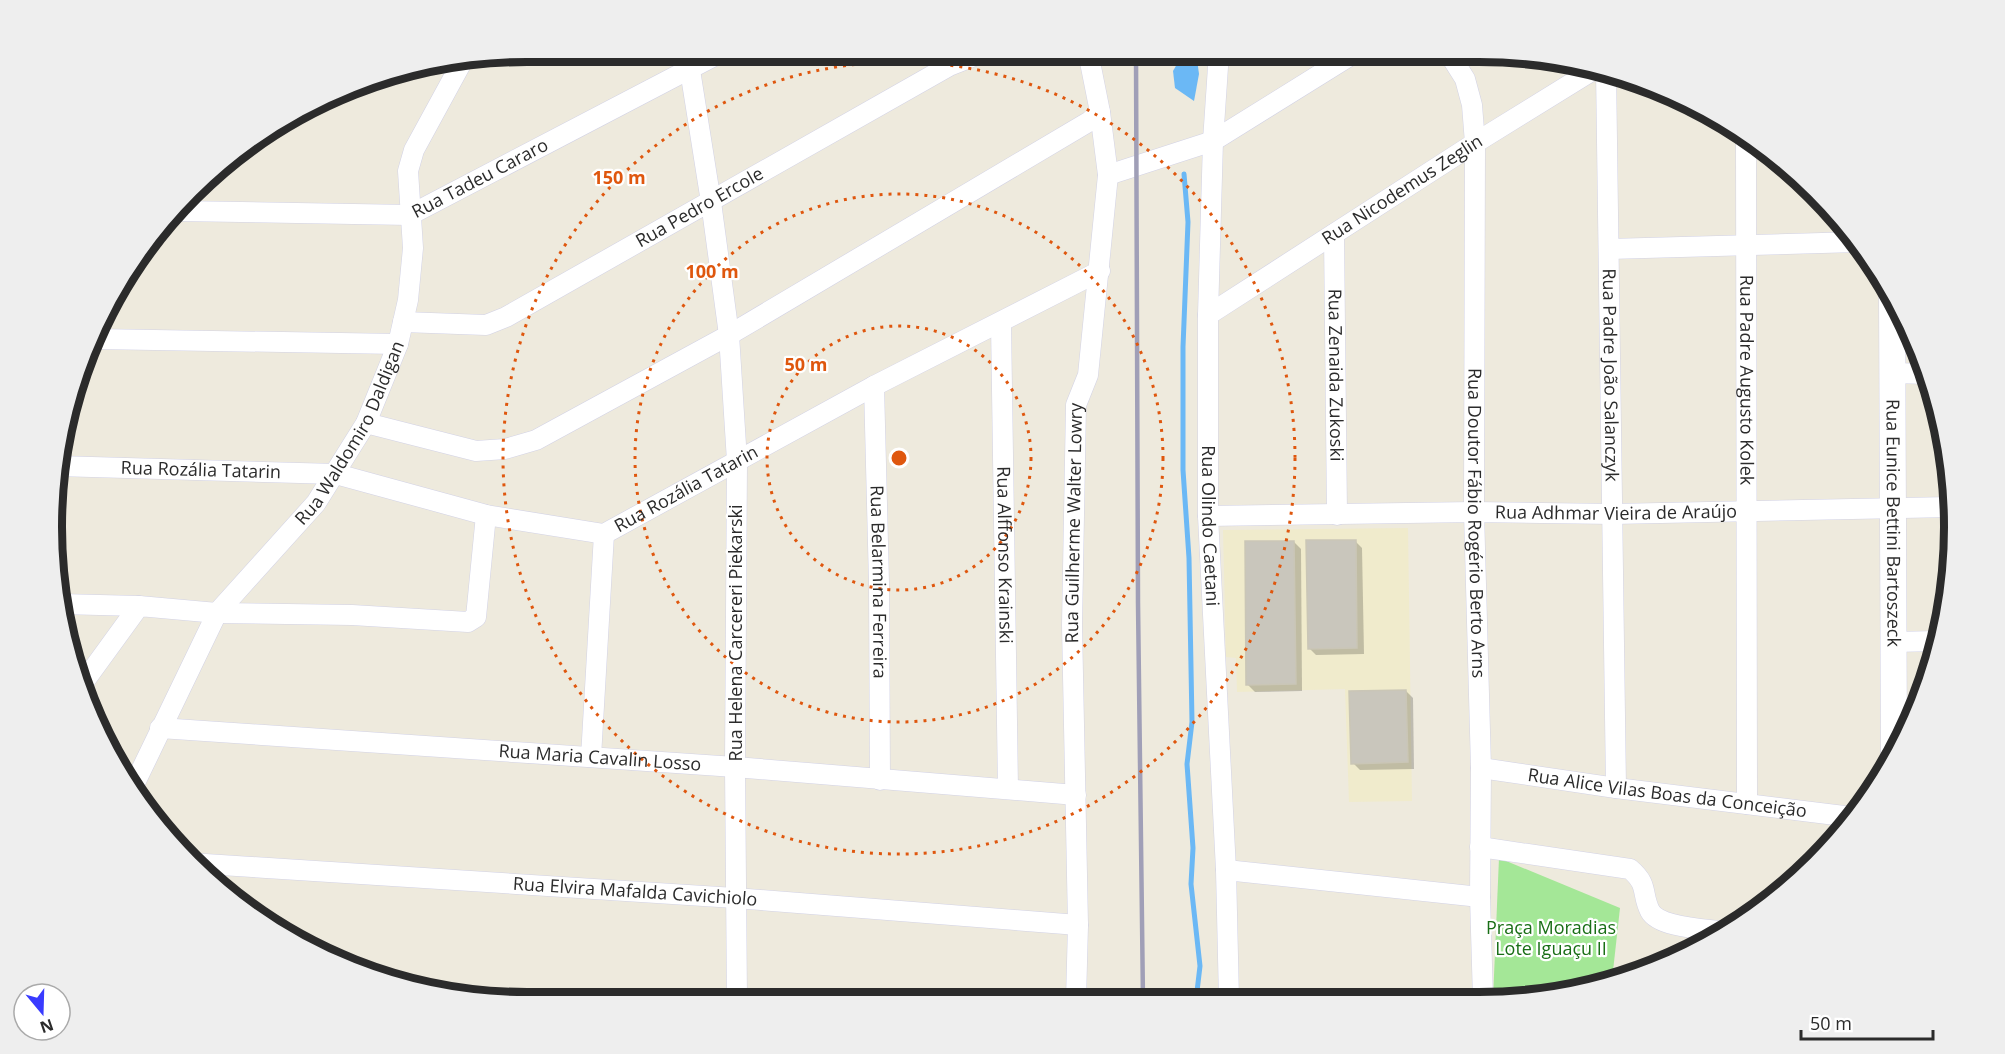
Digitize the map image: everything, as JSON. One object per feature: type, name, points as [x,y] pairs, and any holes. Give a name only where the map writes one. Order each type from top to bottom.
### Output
[{"type":"street","name":"Rua Tadeu Cararo","points":[[185,211],[410,215],[685,62]]},
{"type":"street","name":"Rua Helena Carcereri Piekarski","points":[[689,62],[729,335],[737,461],[735,767],[737,992]]},
{"type":"street","name":"Rua Pedro Ercole","points":[[403,322],[486,325],[506,317],[960,62]]},
{"type":"street","name":"Rua Guilherme Walter Lowry","points":[[1076,992],[1078,925],[1072,625],[1076,405],[1088,375],[1108,175],[1100,112],[1090,62]]},
{"type":"street","name":"Rua Olindo Caetani","points":[[1219,62],[1213,141],[1208,315],[1208,516],[1226,870],[1229,992]]},
{"type":"street","points":[[1108,175],[1213,141],[1340,62]]},
{"type":"street","name":"Rua Doutor Fábio Rogério Berto Arns","points":[[1454,62],[1465,79],[1472,105],[1475,143],[1474,513],[1481,768],[1480,897],[1483,992]]},
{"type":"street","name":"Rua Waldomiro Daldigan","points":[[136,780],[217,613],[316,503],[366,423],[398,344],[408,300],[413,248],[408,171],[414,150],[460,66]]},
{"type":"street","name":"Rua Nicodemus Zeglin","points":[[1208,315],[1586,74]]},
{"type":"street","name":"Rua Padre João Salanczyk","points":[[1606,79],[1617,788]]},
{"type":"street","points":[[366,423],[476,451],[505,448],[536,440],[729,335],[1090,121],[1100,112]]},
{"type":"street","name":"Rua Padre Augusto Kolek","points":[[1746,147],[1747,804]]},
{"type":"street","name":"Rua Zenaida Zukoski","points":[[1334,234],[1337,515]]},
{"type":"street","points":[[1609,249],[1846,242]]},
{"type":"street","name":"Rua Rozália Tatarin","points":[[65,466],[336,474],[486,515],[604,534],[874,386],[1100,271]]},
{"type":"street","name":"Rua Eunice Bettini Bartoszeck","points":[[1892,315],[1893,737]]},
{"type":"street","name":"Rua Alffonso Krainski","points":[[1001,322],[1008,789]]},
{"type":"street","points":[[102,339],[398,344]]},
{"type":"street","points":[[1892,373],[1918,374]]},
{"type":"street","name":"Rua Belarmina Ferreira","points":[[874,386],[879,583],[880,780]]},
{"type":"street","name":"Rua Adhmar Vieira de Araújo","points":[[1208,516],[1613,514],[1943,507]]},
{"type":"street","points":[[68,604],[139,606],[217,613],[352,615],[468,622],[476,617],[486,515]]},
{"type":"street","points":[[591,757],[604,534]]},
{"type":"street","points":[[86,678],[139,606]]},
{"type":"street","points":[[1892,642],[1929,641]]},
{"type":"street","name":"Rua Maria Cavalin Losso","points":[[160,728],[735,767],[1076,795]]},
{"type":"street","name":"Rua Alice Vilas Boas da Conceição","points":[[1481,768],[1617,788],[1842,816]]},
{"type":"street","points":[[1480,847],[1630,869],[1640,878],[1650,912],[1665,923],[1711,930]]},
{"type":"street","name":"Rua Elvira Mafalda Cavichiolo","points":[[205,863],[735,898],[1078,925]]},
{"type":"street","points":[[1226,870],[1480,897]]},
{"type":"shaded area","points":[[1408,528],[1412,801],[1349,802],[1345,689],[1237,692],[1236,658],[1226,657],[1223,530]]},
{"type":"green space","name":"Praça Moradias Lote Iguaçu II","points":[[1499,858],[1620,908],[1613,973],[1539,989],[1493,992]]},
{"type":"water","points":[[1178,62],[1197,62],[1199,74],[1194,101],[1175,88],[1173,71]]},
{"type":"building","points":[[1306,540],[1356,540],[1357,648],[1308,649]]},
{"type":"building","points":[[1245,541],[1294,541],[1296,684],[1246,685]]},
{"type":"building","points":[[1406,690],[1408,762],[1351,764],[1349,691]]},
{"type":"waterway","points":[[1184,174],[1188,222],[1183,347],[1183,470],[1189,558],[1192,722],[1187,764],[1193,848],[1191,884],[1200,966],[1197,992]]},
{"type":"railway","points":[[1136,62],[1138,603],[1143,992]]}]
